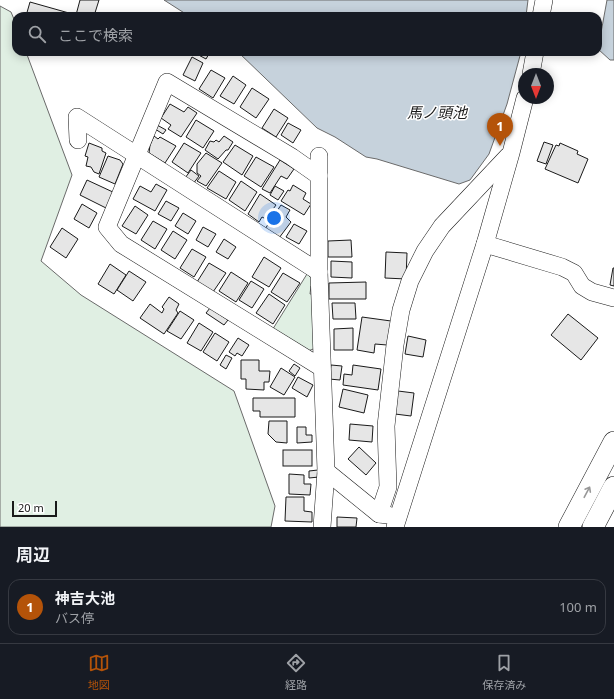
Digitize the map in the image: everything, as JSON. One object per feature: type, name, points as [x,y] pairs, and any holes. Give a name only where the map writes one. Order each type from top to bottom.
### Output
[{"type":"main road","points":[[569,527],[614,442]]},
{"type":"main road","points":[[593,527],[614,487]]},
{"type":"street","points":[[542,12],[544,0]]},
{"type":"street","points":[[532,68],[534,56]]},
{"type":"street","points":[[319,176],[167,82],[107,227],[121,244],[322,368]]},
{"type":"street","points":[[326,471],[379,514],[397,522],[485,244],[524,104]]},
{"type":"street","points":[[78,140],[76,117],[319,272]]},
{"type":"street","points":[[379,514],[388,487],[386,426],[395,345],[401,310],[410,281],[425,251],[442,226],[511,153]]},
{"type":"street","points":[[319,156],[319,272],[326,471],[322,527]]},
{"type":"street","points":[[485,244],[562,266],[574,273],[582,286],[592,292],[614,298]]},
{"type":"green space","points":[[0,6],[11,12],[12,14],[12,56],[27,56],[72,175],[41,261],[81,295],[234,391],[275,506],[271,527],[0,527]]},
{"type":"green space","points":[[307,274],[314,281],[315,286],[311,286],[310,294],[315,294],[316,348],[305,352],[271,332]]},
{"type":"water","points":[[164,0],[528,0],[526,12],[183,12]]},
{"type":"water","points":[[607,0],[614,0],[614,60],[610,60],[602,53],[602,27]]},
{"type":"water","name":"馬ノ頭池","points":[[242,56],[520,56],[507,104],[489,154],[470,180],[459,184],[366,157],[335,137],[317,128]]},
{"type":"building","points":[[80,0],[99,0],[95,12],[77,12]]},
{"type":"building","points":[[30,2],[65,12],[27,12]]},
{"type":"building","points":[[200,56],[208,56],[206,59]]},
{"type":"building","points":[[192,57],[203,63],[195,81],[183,75]]},
{"type":"building","points":[[211,70],[225,78],[213,98],[199,89]]},
{"type":"building","points":[[233,76],[246,85],[234,104],[220,96]]},
{"type":"building","points":[[252,88],[269,99],[256,118],[240,107]]},
{"type":"building","points":[[170,104],[184,112],[188,107],[197,113],[181,137],[168,129],[171,125],[161,118]]},
{"type":"building","points":[[274,109],[288,118],[276,137],[262,128]]},
{"type":"building","points":[[196,120],[214,131],[203,148],[186,137]]},
{"type":"building","points":[[288,123],[301,130],[293,143],[281,135]]},
{"type":"building","points":[[157,125],[166,130],[163,134],[155,129]]},
{"type":"building","points":[[154,136],[158,139],[160,137],[176,146],[165,163],[149,153],[150,145]]},
{"type":"building","points":[[224,136],[233,142],[228,150],[226,150],[218,159],[205,150],[210,141],[214,142],[216,140],[219,142]]},
{"type":"building","points":[[544,142],[553,145],[546,164],[537,161]]},
{"type":"building","points":[[89,143],[102,148],[102,151],[106,153],[99,174],[94,172],[91,167],[86,166],[88,157],[85,156]]},
{"type":"building","points":[[184,143],[201,153],[188,173],[172,162]]},
{"type":"building","points":[[560,143],[578,151],[577,154],[588,159],[578,183],[545,169],[556,145],[559,146]]},
{"type":"building","points":[[235,145],[253,156],[242,175],[223,162]]},
{"type":"building","points":[[206,153],[222,163],[206,186],[197,181],[201,176],[197,173],[197,164]]},
{"type":"building","points":[[108,156],[120,160],[123,164],[115,184],[99,177]]},
{"type":"building","points":[[256,157],[274,167],[261,187],[244,176]]},
{"type":"building","points":[[280,160],[294,169],[287,179],[281,176],[270,193],[262,189]]},
{"type":"building","points":[[191,170],[199,176],[193,184],[185,178]]},
{"type":"building","points":[[219,171],[236,182],[226,199],[207,188]]},
{"type":"building","points":[[87,180],[115,193],[108,209],[80,195]]},
{"type":"building","points":[[241,181],[257,192],[245,211],[229,200]]},
{"type":"building","points":[[156,184],[167,190],[155,211],[133,199],[140,186],[151,192]]},
{"type":"building","points":[[293,185],[306,193],[303,199],[311,204],[304,215],[281,201]]},
{"type":"building","points":[[275,186],[284,191],[278,200],[270,195]]},
{"type":"building","points":[[260,194],[276,205],[266,219],[262,217],[259,222],[248,214]]},
{"type":"building","points":[[166,201],[179,208],[171,221],[158,214]]},
{"type":"building","points":[[82,204],[97,213],[89,228],[74,219]]},
{"type":"building","points":[[281,205],[290,210],[286,217],[291,222],[279,238],[265,229]]},
{"type":"building","points":[[135,206],[148,215],[136,234],[122,226]]},
{"type":"building","points":[[183,213],[196,221],[188,234],[175,226]]},
{"type":"building","points":[[153,221],[167,229],[155,249],[141,240]]},
{"type":"building","points":[[294,224],[307,231],[299,244],[286,237]]},
{"type":"building","points":[[203,227],[216,234],[208,247],[196,240]]},
{"type":"building","points":[[62,228],[78,239],[66,258],[50,247]]},
{"type":"building","points":[[173,231],[187,240],[175,259],[161,250]]},
{"type":"building","points":[[224,239],[236,247],[228,259],[216,252]]},
{"type":"building","points":[[351,240],[352,257],[328,257],[328,241]]},
{"type":"building","points":[[192,249],[206,257],[194,277],[180,268]]},
{"type":"building","points":[[386,252],[407,253],[406,279],[385,278]]},
{"type":"building","points":[[264,257],[281,268],[269,287],[252,277]]},
{"type":"building","points":[[331,261],[352,262],[352,278],[331,277]]},
{"type":"building","points":[[209,263],[226,273],[213,292],[197,282]]},
{"type":"building","points":[[110,264],[126,275],[114,294],[98,284]]},
{"type":"building","points":[[614,268],[614,286],[610,285]]},
{"type":"building","points":[[129,271],[146,282],[133,301],[117,290]]},
{"type":"building","points":[[231,272],[248,283],[236,302],[219,291]]},
{"type":"building","points":[[283,273],[300,283],[287,302],[271,292]]},
{"type":"building","points":[[251,281],[264,289],[252,308],[239,300]]},
{"type":"building","points":[[366,282],[366,299],[329,299],[329,283]]},
{"type":"building","points":[[269,294],[285,305],[273,324],[256,313]]},
{"type":"building","points":[[169,297],[179,304],[176,310],[178,313],[164,334],[140,318],[150,304],[162,313],[164,309],[162,307]]},
{"type":"building","points":[[332,303],[355,303],[356,319],[333,319]]},
{"type":"building","points":[[210,308],[228,320],[224,325],[206,313]]},
{"type":"building","points":[[180,311],[194,320],[181,339],[167,331]]},
{"type":"building","points":[[568,314],[598,338],[581,360],[551,335]]},
{"type":"building","points":[[362,317],[391,321],[387,345],[375,344],[374,353],[357,350]]},
{"type":"building","points":[[199,323],[213,332],[201,351],[187,343]]},
{"type":"building","points":[[353,328],[353,350],[334,350],[334,329]]},
{"type":"building","points":[[215,333],[229,342],[217,361],[203,352]]},
{"type":"building","points":[[408,336],[426,340],[423,357],[405,354]]},
{"type":"building","points":[[238,338],[249,345],[242,356],[237,353],[235,356],[229,352]]},
{"type":"building","points":[[226,355],[232,358],[226,369],[220,365]]},
{"type":"building","points":[[241,360],[259,360],[259,371],[270,371],[269,382],[264,382],[264,390],[246,389],[246,379],[241,379]]},
{"type":"building","points":[[294,364],[300,368],[295,376],[289,371]]},
{"type":"building","points":[[331,365],[342,366],[340,380],[329,379]]},
{"type":"building","points":[[353,365],[381,369],[378,390],[343,385],[344,374],[352,375]]},
{"type":"building","points":[[281,368],[295,377],[284,395],[270,387]]},
{"type":"building","points":[[298,377],[313,385],[307,397],[292,388]]},
{"type":"building","points":[[343,389],[368,395],[364,413],[339,407]]},
{"type":"building","points":[[398,391],[414,393],[411,416],[395,414]]},
{"type":"building","points":[[253,398],[295,398],[295,417],[260,417],[260,411],[253,411]]},
{"type":"building","points":[[269,421],[287,421],[287,443],[276,442],[268,434]]},
{"type":"building","points":[[350,424],[373,426],[372,442],[349,440]]},
{"type":"building","points":[[297,427],[306,427],[306,435],[312,435],[312,442],[297,443]]},
{"type":"building","points":[[359,447],[376,463],[366,475],[348,459]]},
{"type":"building","points":[[283,450],[312,450],[312,466],[283,466]]},
{"type":"building","points":[[318,470],[319,477],[309,478],[309,471]]},
{"type":"building","points":[[289,474],[304,475],[304,484],[311,484],[310,495],[289,494]]},
{"type":"building","points":[[286,497],[304,497],[304,511],[312,512],[312,522],[285,521]]},
{"type":"building","points":[[337,517],[357,518],[356,527],[337,527]]},
{"type":"place","name":"神吉大池","points":[[500,146]]}]
